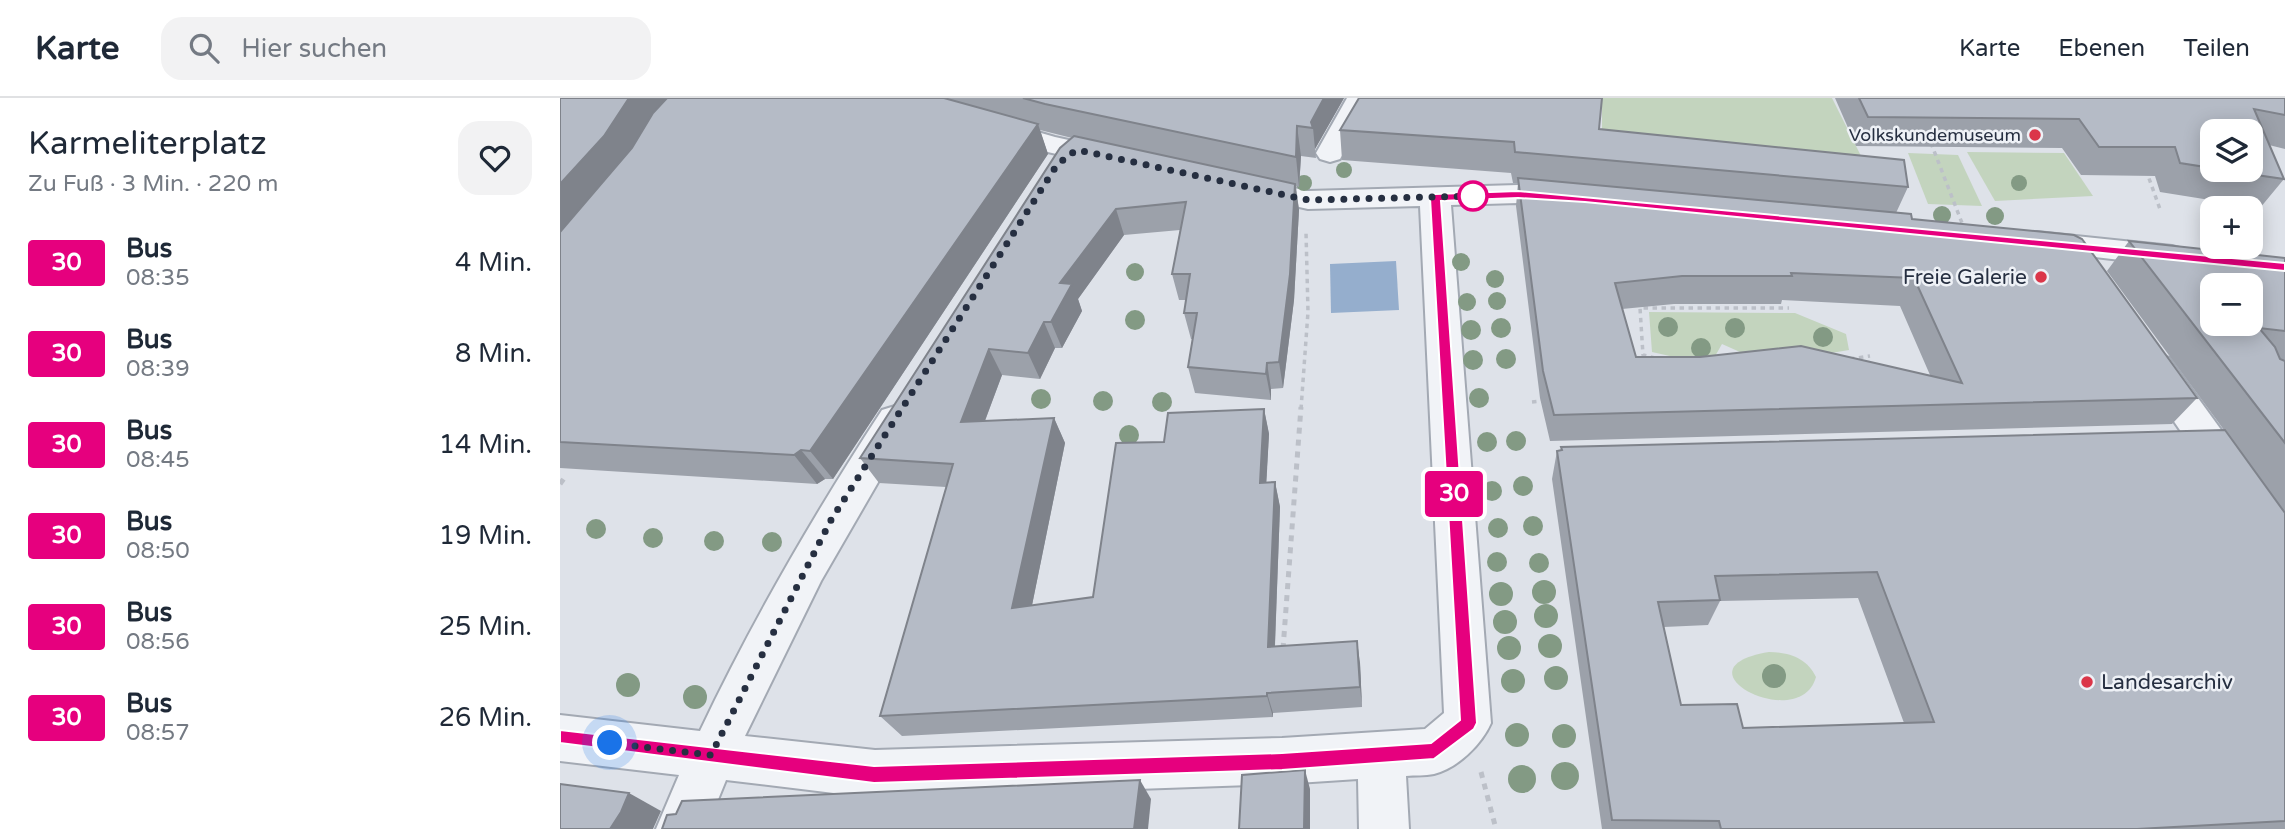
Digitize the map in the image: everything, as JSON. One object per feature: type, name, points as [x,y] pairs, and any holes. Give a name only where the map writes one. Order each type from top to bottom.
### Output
[{"type":"street","points":[[892,98],[1078,150],[1142,164]]},
{"type":"street","points":[[1330,153],[1375,99]]},
{"type":"street","points":[[1048,180],[1068,155],[1078,150]]},
{"type":"street","points":[[1223,181],[1308,200],[1426,183],[1601,201]]},
{"type":"street","points":[[560,738],[874,774],[1282,761],[1434,751],[1468,723],[1426,183]]},
{"type":"street","points":[[2012,234],[2070,246],[2200,259]]},
{"type":"street","points":[[2070,246],[2091,277]]},
{"type":"street","points":[[2138,342],[2190,441],[2285,550]]},
{"type":"street","points":[[681,829],[711,755],[841,504],[915,388]]},
{"type":"street","points":[[1381,753],[1384,829]]},
{"type":"path","points":[[1931,142],[1962,223]]},
{"type":"path","points":[[2144,165],[2161,212]]},
{"type":"path","points":[[1283,662],[1308,312],[1306,238]]},
{"type":"path","points":[[1668,360],[1643,355],[1640,308],[1789,308]]},
{"type":"path","points":[[1844,360],[1870,356]]},
{"type":"path","points":[[1532,401],[1542,401]]},
{"type":"path","points":[[560,484],[565,477]]},
{"type":"green space","points":[[1590,98],[1832,98],[1872,178],[1602,153],[1602,99]]},
{"type":"green space","points":[[1967,152],[2064,153],[2093,196],[1995,201]]},
{"type":"green space","points":[[1908,153],[1958,155],[1982,206],[1928,204]]},
{"type":"green space","points":[[1649,312],[1795,313],[1846,334],[1849,350],[1767,364],[1722,344],[1710,365],[1652,352]]},
{"type":"green space","points":[[1769,652],[1790,655],[1808,665],[1816,677],[1805,693],[1788,700],[1768,699],[1749,692],[1736,682],[1732,671],[1742,660]]},
{"type":"water","points":[[1396,261],[1399,310],[1331,313],[1330,264]]},
{"type":"building","points":[[560,98],[629,98],[604,136],[560,184]]},
{"type":"building","points":[[667,98],[944,98],[1038,124],[810,451],[801,450],[794,455],[560,442],[560,232],[632,148],[653,113]]},
{"type":"building","points":[[1023,98],[1324,98],[1311,122],[1313,128],[1297,126],[1296,157]]},
{"type":"building","points":[[1359,98],[1602,98],[1599,129],[1904,160],[1908,187],[1515,152],[1514,142],[1340,130]]},
{"type":"building","points":[[1859,98],[2285,98],[2285,115],[2254,109],[2258,119],[2200,119],[2200,166],[2180,163],[2175,147],[2099,147],[2079,119],[1868,117]]},
{"type":"building","points":[[2263,130],[2284,179],[2263,176]]},
{"type":"building","points":[[1074,136],[1295,184],[1290,274],[1279,362],[1267,363],[1266,374],[1188,367],[1197,313],[1184,313],[1190,274],[1172,274],[1186,202],[1116,209],[1060,283],[1072,284],[1051,322],[1044,322],[1028,353],[989,349],[961,422],[1054,418],[1012,608],[1093,597],[1116,443],[1164,442],[1168,413],[1264,409],[1260,483],[1275,482],[1268,647],[1357,641],[1360,687],[1267,693],[1267,696],[880,716],[953,464],[860,458],[1060,148]]},
{"type":"building","points":[[1518,178],[1911,214],[1912,219],[2074,235],[2082,239],[2197,398],[1554,415],[1543,371]],"holes":[[[1791,273],[1914,278],[1962,383],[1801,346],[1700,357],[1636,357],[1615,283],[1682,276],[1792,276]]]},
{"type":"building","points":[[2129,241],[2200,249],[2200,259],[2263,259],[2263,256],[2285,258],[2285,331],[2263,328],[2263,273],[2200,273],[2200,333]]},
{"type":"building","points":[[2263,333],[2275,347],[2280,359],[2285,361],[2285,443],[2202,336],[2263,336]]},
{"type":"building","name":"Landesarchiv","points":[[2225,430],[2285,513],[2285,821],[2137,829],[1721,829],[1719,821],[1612,820],[1557,451],[1562,450],[1561,447]],"holes":[[[1877,572],[1934,722],[1743,728],[1737,704],[1681,705],[1658,602],[1720,600],[1715,576]]]},
{"type":"building","points":[[1305,770],[1304,829],[1239,829],[1242,775]]},
{"type":"building","points":[[1140,780],[1134,829],[662,829],[667,815],[676,814],[682,801]]},
{"type":"building","points":[[560,784],[629,793],[610,829],[560,829]]},
{"type":"bus line","name":"30","points":[[560,738],[874,774],[1282,761],[1434,751],[1468,723],[1435,198],[1518,194],[1585,199],[1969,234],[2285,267]]},
{"type":"place","name":"Volkskundemuseum","points":[[2035,135]]},
{"type":"place","name":"Freie Galerie","points":[[2041,277]]},
{"type":"place","name":"Landesarchiv","points":[[2087,682]]},
{"type":"route","points":[[610,743],[711,755],[831,520],[1055,168],[1068,155],[1078,150],[1308,200],[1473,196]]}]
